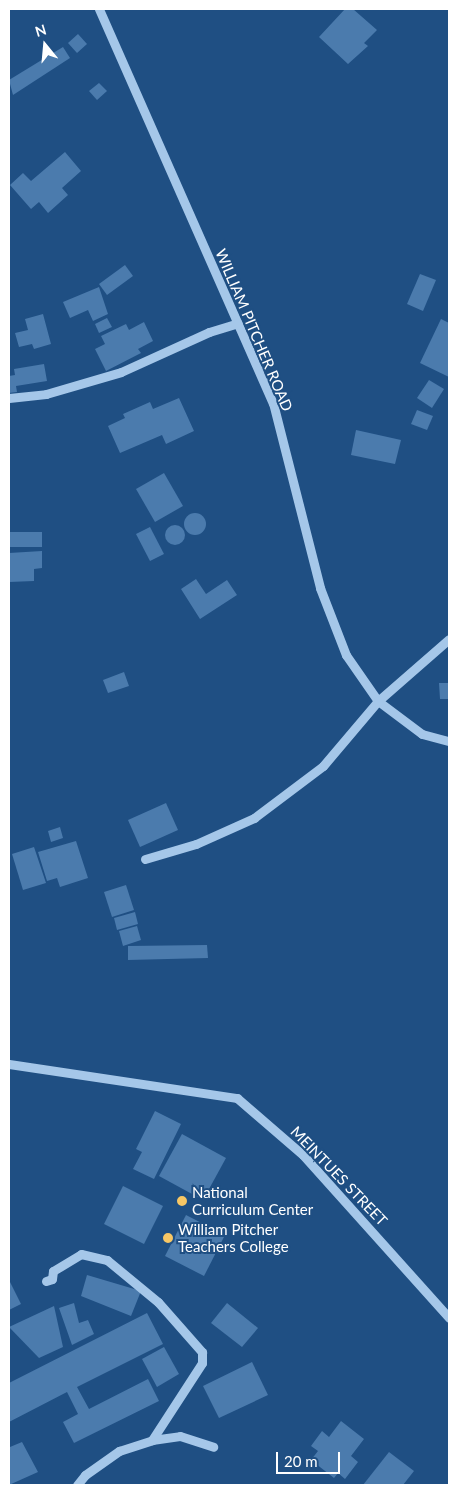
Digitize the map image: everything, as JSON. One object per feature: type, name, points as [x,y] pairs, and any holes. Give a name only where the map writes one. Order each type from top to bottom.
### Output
[{"type":"street","name":"WILLIAM PITCHER ROAD","points":[[99,9],[274,403],[320,588],[346,655],[378,701],[422,734],[449,741]]},
{"type":"street","points":[[9,398],[46,394],[121,372],[201,336],[238,323]]},
{"type":"street","points":[[145,860],[196,844],[254,818],[323,766],[378,701],[449,639]]},
{"type":"street","name":"MEINTUES STREET","points":[[9,1064],[237,1098],[303,1155],[449,1318]]},
{"type":"street","points":[[46,1281],[52,1279],[53,1271],[81,1254],[108,1260],[158,1302],[202,1352],[202,1363],[152,1440]]},
{"type":"street","points":[[77,1485],[85,1474],[119,1451],[152,1440],[180,1436],[213,1447]]},
{"type":"building","points":[[345,9],[353,9],[377,30],[364,43],[368,46],[348,64],[319,37]]},
{"type":"building","points":[[78,34],[87,44],[77,53],[68,43]]},
{"type":"building","points":[[63,47],[70,58],[13,95],[9,80]]},
{"type":"building","points":[[99,83],[107,91],[97,100],[89,91]]},
{"type":"building","points":[[65,152],[81,171],[62,188],[68,195],[48,213],[39,202],[31,209],[10,185],[23,173],[31,181]]},
{"type":"building","points":[[125,265],[133,276],[107,295],[99,284]]},
{"type":"building","points":[[420,274],[436,280],[423,311],[407,304]]},
{"type":"building","points":[[99,287],[108,314],[93,321],[88,310],[70,318],[63,302]]},
{"type":"building","points":[[43,314],[51,344],[34,349],[32,344],[19,347],[15,333],[28,330],[25,319]]},
{"type":"building","points":[[107,318],[112,327],[99,333],[95,324]]},
{"type":"building","points":[[441,319],[449,323],[449,377],[420,363]]},
{"type":"building","points":[[144,322],[153,341],[138,349],[141,353],[106,371],[95,349],[105,344],[101,336],[126,324],[129,330]]},
{"type":"building","points":[[44,364],[47,381],[16,386],[17,392],[9,393],[9,376],[15,375],[14,369]]},
{"type":"building","points":[[429,380],[444,389],[432,408],[417,398]]},
{"type":"building","points":[[179,398],[194,431],[166,444],[162,435],[120,453],[108,426],[125,418],[123,414],[150,402],[153,409]]},
{"type":"building","points":[[417,410],[433,416],[427,430],[411,424]]},
{"type":"building","points":[[356,430],[401,440],[395,464],[351,455]]},
{"type":"building","points":[[164,473],[183,506],[155,522],[136,489]]},
{"type":"building","points":[[195,513],[205,520],[206,524],[199,534],[195,535],[185,528],[184,524],[191,514]]},
{"type":"building","points":[[171,525],[179,525],[185,531],[185,539],[179,545],[171,545],[165,539],[165,531]]},
{"type":"building","points":[[150,527],[164,554],[150,561],[136,534]]},
{"type":"building","points":[[9,532],[42,532],[42,547],[9,547]]},
{"type":"building","points":[[42,551],[42,568],[34,569],[34,581],[9,582],[9,553]]},
{"type":"building","points":[[196,579],[206,594],[227,580],[237,595],[200,619],[181,589]]},
{"type":"building","points":[[124,672],[129,686],[108,693],[103,680]]},
{"type":"building","points":[[439,683],[449,683],[449,699],[440,699]]},
{"type":"building","points":[[166,803],[178,830],[140,847],[128,820]]},
{"type":"building","points":[[60,827],[63,838],[51,842],[48,831]]},
{"type":"building","points":[[76,841],[88,878],[60,887],[57,878],[47,881],[38,852]]},
{"type":"building","points":[[34,847],[46,883],[23,890],[12,854]]},
{"type":"building","points":[[126,885],[134,910],[112,917],[104,892]]},
{"type":"building","points":[[135,912],[138,924],[117,930],[114,918]]},
{"type":"building","points":[[137,926],[141,940],[123,946],[119,931]]},
{"type":"building","points":[[207,945],[208,958],[128,960],[128,946]]},
{"type":"building","points":[[155,1111],[181,1124],[154,1179],[133,1169],[142,1152],[136,1149]]},
{"type":"building","points":[[182,1134],[226,1158],[203,1200],[159,1176]]},
{"type":"building","points":[[123,1186],[163,1206],[144,1244],[104,1224]]},
{"type":"building","points":[[186,1215],[225,1235],[204,1276],[165,1256]]},
{"type":"building","points":[[87,1275],[141,1291],[131,1316],[81,1296]]},
{"type":"building","points":[[9,1280],[21,1304],[9,1310]]},
{"type":"building","points":[[74,1303],[79,1323],[88,1320],[94,1334],[72,1345],[59,1308]]},
{"type":"building","points":[[227,1303],[258,1328],[242,1347],[211,1323]]},
{"type":"building","points":[[54,1306],[63,1347],[39,1358],[9,1327]]},
{"type":"building","points":[[147,1313],[163,1344],[77,1387],[89,1409],[148,1379],[159,1401],[74,1443],[63,1422],[78,1414],[67,1392],[9,1422],[9,1383]]},
{"type":"building","points":[[164,1347],[179,1374],[157,1387],[142,1359]]},
{"type":"building","points":[[252,1362],[268,1395],[219,1418],[203,1386]]},
{"type":"building","points":[[341,1421],[364,1439],[351,1456],[358,1462],[345,1479],[338,1473],[334,1478],[311,1460],[318,1451],[311,1446],[322,1431],[329,1437]]},
{"type":"building","points":[[22,1442],[38,1472],[9,1485],[9,1444],[10,1447]]},
{"type":"building","points":[[389,1452],[414,1471],[403,1485],[363,1485]]},
{"type":"place","name":"National Curriculum Center","points":[[182,1201]]},
{"type":"place","name":"William Pitcher Teachers College","points":[[168,1238]]}]
